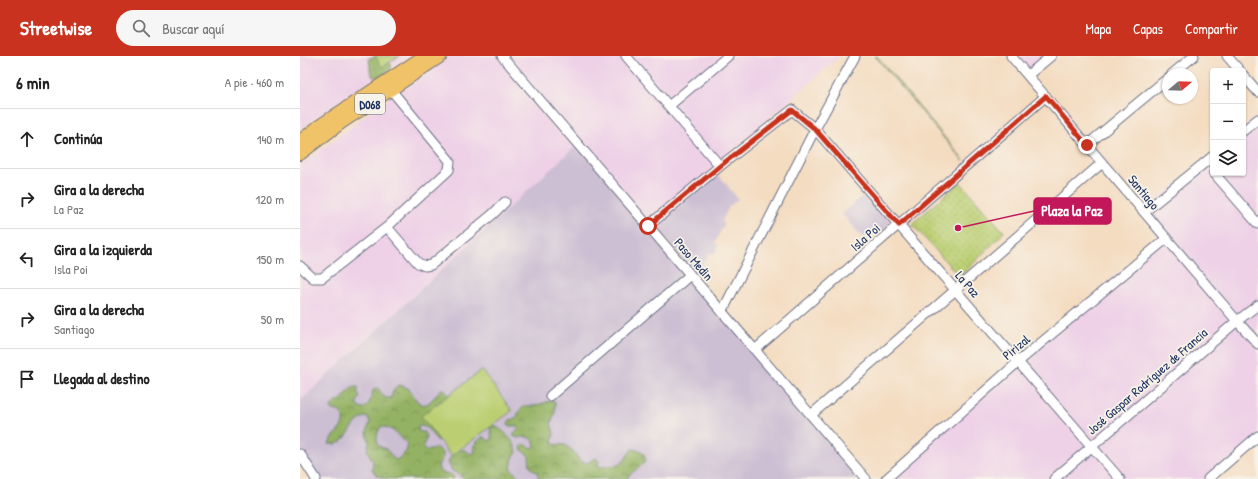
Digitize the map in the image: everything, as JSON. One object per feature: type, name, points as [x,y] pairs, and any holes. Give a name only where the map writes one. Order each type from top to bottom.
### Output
[{"type":"main road","name":"D068","points":[[388,86],[424,56]]},
{"type":"main road","name":"D068","points":[[300,141],[338,119],[388,86],[441,56]]},
{"type":"main road","name":"D068","points":[[300,154],[338,119]]},
{"type":"street","name":"Paso Medin","points":[[502,56],[866,479]]},
{"type":"street","points":[[626,56],[720,166],[648,226]]},
{"type":"street","points":[[670,106],[728,56]]},
{"type":"street","points":[[722,312],[815,129],[855,56]]},
{"type":"street","name":"Santiago","points":[[1011,56],[1236,321],[1258,344]]},
{"type":"street","points":[[1028,75],[1051,56]]},
{"type":"street","points":[[1179,68],[1194,56]]},
{"type":"street","points":[[1227,56],[1237,68]]},
{"type":"street","points":[[1246,78],[1258,92]]},
{"type":"street","points":[[1087,145],[1162,83]]},
{"type":"street","points":[[300,266],[313,278],[322,278],[387,227],[449,170],[450,161],[388,86]]},
{"type":"street","name":"Isla Poi","points":[[755,350],[1046,96]]},
{"type":"street","name":"La Paz","points":[[720,166],[792,110],[815,129],[1120,479]]},
{"type":"street","points":[[1246,129],[1258,119]]},
{"type":"street","points":[[1144,212],[1210,159]]},
{"type":"street","points":[[811,415],[1102,163]]},
{"type":"street","points":[[1205,163],[1210,169]]},
{"type":"street","points":[[1216,176],[1258,224]]},
{"type":"street","points":[[387,227],[418,262],[425,266],[430,265],[493,214],[505,202]]},
{"type":"street","name":"Pirizal","points":[[886,479],[1018,362],[1166,239]]},
{"type":"street","points":[[550,396],[690,275]]},
{"type":"street","name":"José Gaspar Rodríguez de Francia","points":[[1054,479],[1236,321],[1258,306]]},
{"type":"street","points":[[1208,479],[1258,436]]},
{"type":"street","points":[[300,454],[316,479]]},
{"type":"shaded area","points":[[300,56],[409,56],[362,86],[300,129]]},
{"type":"shaded area","points":[[449,56],[840,56],[649,225],[579,144],[300,401],[300,166],[394,94]]},
{"type":"shaded area","points":[[1007,56],[1049,56],[1024,77]]},
{"type":"shaded area","points":[[1258,115],[1258,440],[1212,479],[886,479],[1159,237],[1141,214],[1210,156],[1210,176],[1246,176],[1246,125]]},
{"type":"shaded area","points":[[579,143],[866,479],[316,479],[300,454],[300,401]]},
{"type":"shaded area","points":[[717,173],[738,199],[729,207],[722,221],[724,224],[715,243],[718,245],[715,253],[709,253],[696,276],[655,226]]},
{"type":"shaded area","points":[[864,195],[892,222],[880,235],[876,232],[865,240],[842,214]]},
{"type":"green space","points":[[375,56],[400,56],[382,67]]},
{"type":"green space","points":[[376,56],[388,59],[392,67],[384,75],[373,77],[370,71],[369,58]]},
{"type":"green space","points":[[875,56],[877,56],[964,161],[963,161]]},
{"type":"green space","points":[[960,182],[1004,232],[960,277],[912,224]]},
{"type":"green space","points":[[482,370],[512,411],[451,456],[421,416]]},
{"type":"green space","points":[[400,385],[408,388],[419,403],[422,404],[430,402],[441,389],[445,390],[449,396],[441,438],[438,441],[428,429],[423,426],[419,426],[418,429],[420,432],[424,432],[427,438],[423,445],[424,449],[427,451],[437,448],[443,453],[438,466],[440,472],[451,474],[454,479],[387,479],[376,475],[372,469],[373,462],[367,450],[369,443],[367,432],[370,422],[368,418],[365,417],[356,423],[345,438],[340,442],[329,444],[340,428],[343,420],[339,411],[332,410],[331,407],[342,399],[351,389],[358,387],[358,394],[360,397],[356,404],[361,409],[367,406],[374,389],[378,388],[384,397],[391,398],[396,387]],"holes":[[[382,426],[392,430],[408,444],[406,452],[397,460],[392,457],[386,449],[380,447],[377,443],[378,433]]]},
{"type":"green space","points":[[552,400],[555,402],[555,413],[551,423],[554,434],[552,442],[554,444],[565,445],[574,452],[580,461],[587,463],[596,458],[599,461],[598,465],[601,467],[619,465],[624,461],[632,449],[640,450],[644,455],[644,463],[627,479],[538,479],[538,473],[530,467],[529,457],[522,450],[521,446],[523,444],[533,448],[535,445],[534,442],[528,437],[515,437],[513,434],[518,429],[518,426],[510,426],[508,423],[510,420],[517,418],[519,411],[524,406],[535,406]]},
{"type":"green space","points":[[496,426],[503,431],[514,444],[517,452],[513,458],[511,469],[521,479],[463,479],[459,474],[452,471],[448,462],[449,460],[454,454],[462,450],[473,454],[475,451],[474,445],[482,437],[485,437],[490,441],[492,438],[490,428]]},
{"type":"place","name":"Plaza la Paz","points":[[958,228]]},
{"type":"route","points":[[648,226],[720,166],[792,110],[815,129],[899,225],[1046,96],[1087,145]]}]
